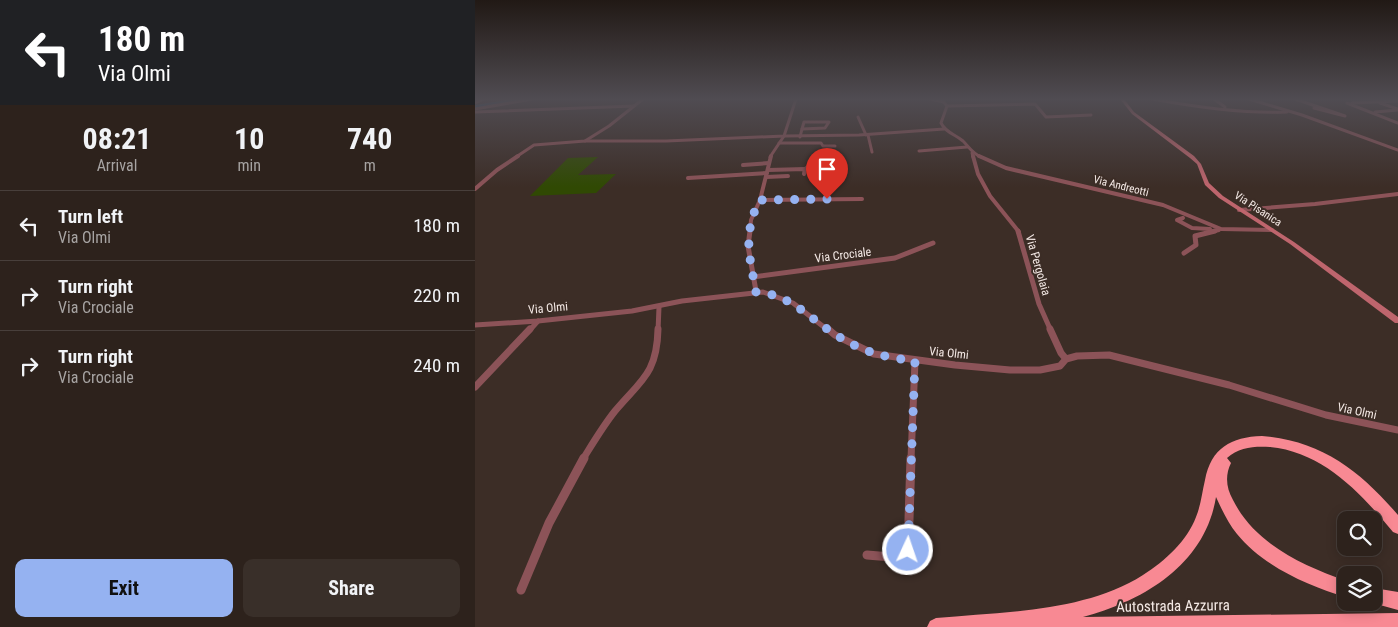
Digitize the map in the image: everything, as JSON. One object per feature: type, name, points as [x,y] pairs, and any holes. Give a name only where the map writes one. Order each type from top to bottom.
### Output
[{"type":"highway","points":[[936,627],[1061,613],[1103,603],[1148,582],[1182,555],[1201,525],[1213,475],[1221,457],[1228,450],[1245,442],[1282,442],[1296,446],[1326,460],[1357,481],[1374,497],[1398,527]]},
{"type":"highway","points":[[1337,586],[1290,566],[1261,547],[1246,532],[1230,509],[1221,489],[1222,467],[1228,457],[1235,451],[1260,445],[1281,446],[1303,452],[1330,465],[1356,485],[1398,534]]},
{"type":"highway","points":[[1382,598],[1398,601]]},
{"type":"highway","name":"Autostrada Azzurra","points":[[949,627],[1398,622]]},
{"type":"street","points":[[585,141],[605,128]]},
{"type":"street","points":[[756,292],[750,263],[748,233],[771,155],[784,136],[787,128]]},
{"type":"street","points":[[799,136],[802,129],[819,128]]},
{"type":"street","points":[[864,128],[872,152]]},
{"type":"street","name":"Via Pisanica","points":[[1154,128],[1199,164],[1209,187],[1239,210],[1273,230],[1398,321]]},
{"type":"street","points":[[1336,128],[1398,150]]},
{"type":"street","points":[[475,188],[497,170],[535,145],[585,141],[666,141],[867,135],[944,129]]},
{"type":"street","name":"Via Andreotti","points":[[944,129],[957,136],[972,153],[1015,171],[1163,205],[1215,228],[1249,231],[1273,230]]},
{"type":"street","points":[[779,143],[821,143],[823,146],[835,146]]},
{"type":"street","points":[[919,151],[967,147]]},
{"type":"street","name":"Via Pergolaia","points":[[972,153],[977,174],[990,196],[1018,230],[1023,242],[1039,304],[1061,353],[1066,359]]},
{"type":"street","points":[[743,165],[769,163]]},
{"type":"street","points":[[687,178],[767,173],[805,169],[809,166],[818,165]]},
{"type":"street","points":[[803,174],[805,169]]},
{"type":"street","points":[[767,173],[788,176]]},
{"type":"street","points":[[714,182],[717,176]]},
{"type":"street","points":[[1239,210],[1315,204],[1398,194]]},
{"type":"street","points":[[759,200],[862,199]]},
{"type":"street","points":[[1183,218],[1177,220],[1187,226],[1200,229],[1215,228]]},
{"type":"street","points":[[1185,253],[1196,245],[1195,236],[1221,229]]},
{"type":"street","name":"Via Crociale","points":[[753,276],[895,258],[933,242]]},
{"type":"street","name":"Via Olmi","points":[[475,325],[538,321],[659,307],[682,301],[756,292],[777,296],[793,303],[835,335],[874,354],[915,361],[1010,370],[1040,370],[1060,366],[1066,359],[1087,354],[1118,356],[1229,385],[1358,424],[1398,430]]},
{"type":"street","points":[[521,590],[539,543],[575,474],[611,416],[642,382],[652,367],[657,352],[659,307]]},
{"type":"street","points":[[475,388],[538,321]]},
{"type":"street","points":[[867,555],[903,558],[907,555],[915,361]]},
{"type":"green space","points":[[598,157],[578,175],[616,174],[596,193],[530,196],[568,158]]},
{"type":"route","points":[[827,199],[759,200],[748,233],[750,263],[756,292],[777,296],[793,303],[835,335],[874,354],[915,361],[908,550]]}]
